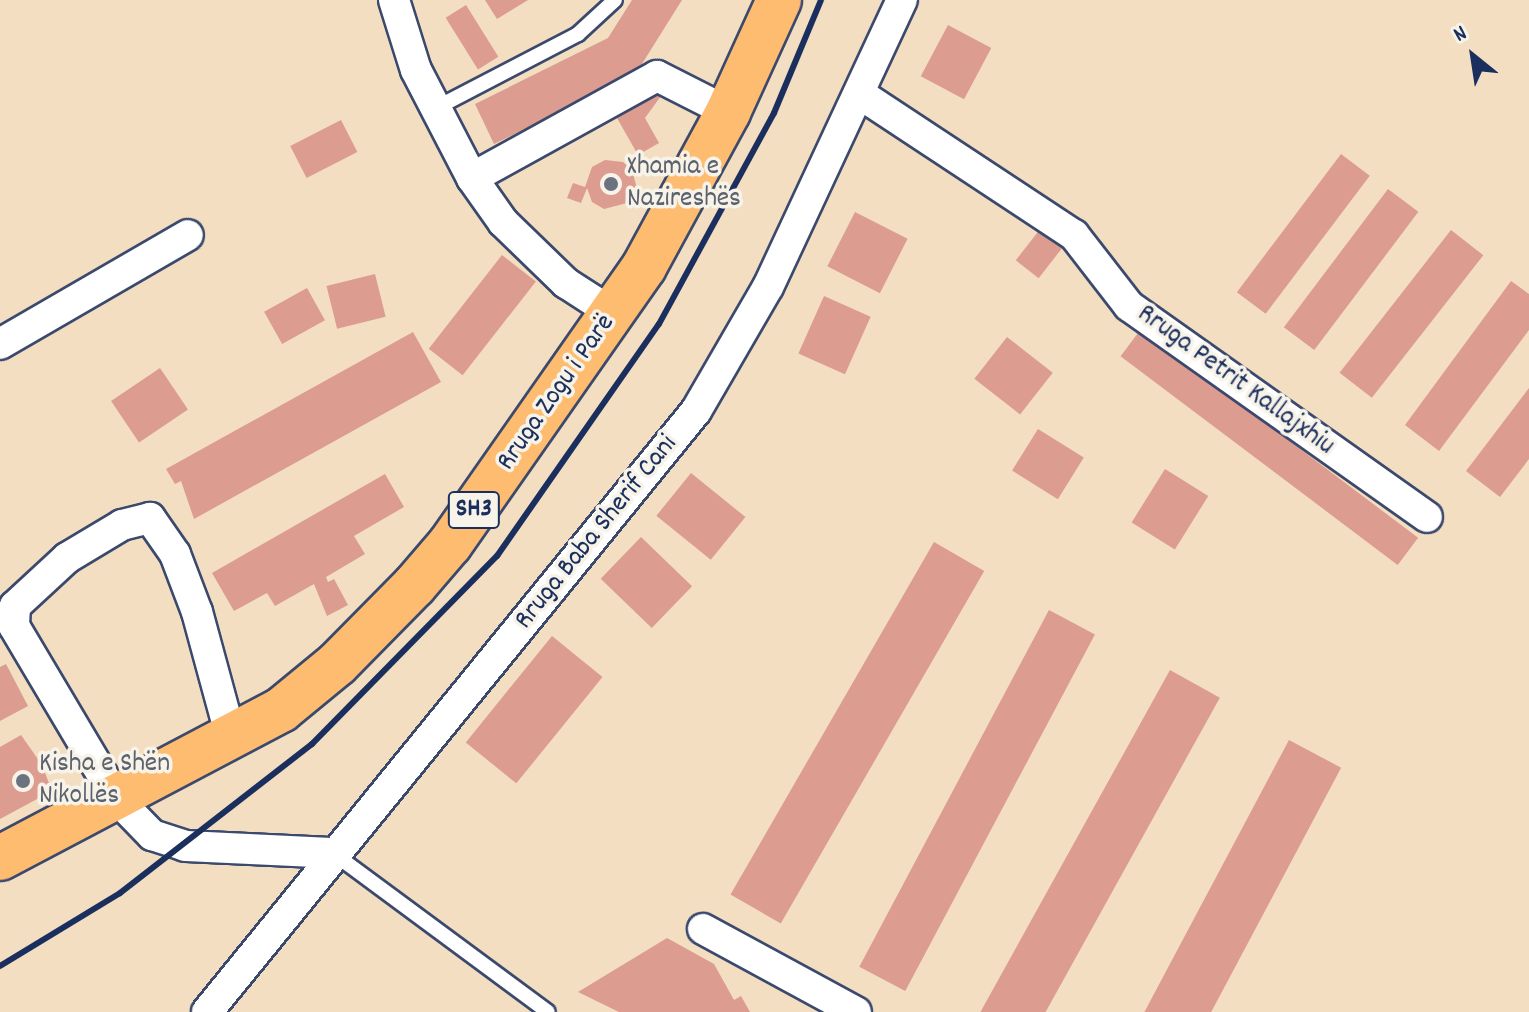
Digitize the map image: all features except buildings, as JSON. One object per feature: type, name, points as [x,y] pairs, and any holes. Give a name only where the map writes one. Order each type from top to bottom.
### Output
[{"type":"main road","name":"Rruga Zogu i Parë","points":[[0,858],[231,737],[309,688],[414,586],[450,544],[614,314],[673,217],[728,112],[779,0]]},
{"type":"street","points":[[394,0],[416,70],[472,178],[503,222],[566,283],[614,314]]},
{"type":"street","name":"Rruga Baba Sherif Cani","points":[[207,1012],[332,853],[696,411],[768,287],[902,0]]},
{"type":"street","points":[[472,178],[657,76],[728,112]]},
{"type":"street","name":"Rruga Petrit Kallajxhiu","points":[[860,94],[1074,235],[1129,306],[1427,517]]},
{"type":"street","points":[[0,344],[188,235]]},
{"type":"street","points":[[231,737],[211,650],[175,554],[150,518],[122,525],[67,558],[15,606],[14,626],[116,798],[152,835],[185,846],[332,853]]},
{"type":"street","points":[[703,929],[856,1012]]},
{"type":"lane","points":[[436,108],[578,34],[615,0]]},
{"type":"lane","points":[[332,853],[548,1012]]},
{"type":"railway","points":[[0,966],[120,893],[312,744],[497,556],[659,324],[774,113],[821,0]]},
{"type":"place","name":"Xhamia e Nazireshës","points":[[611,184]]},
{"type":"place","name":"Kisha e Shën Nikollës","points":[[23,781]]}]
